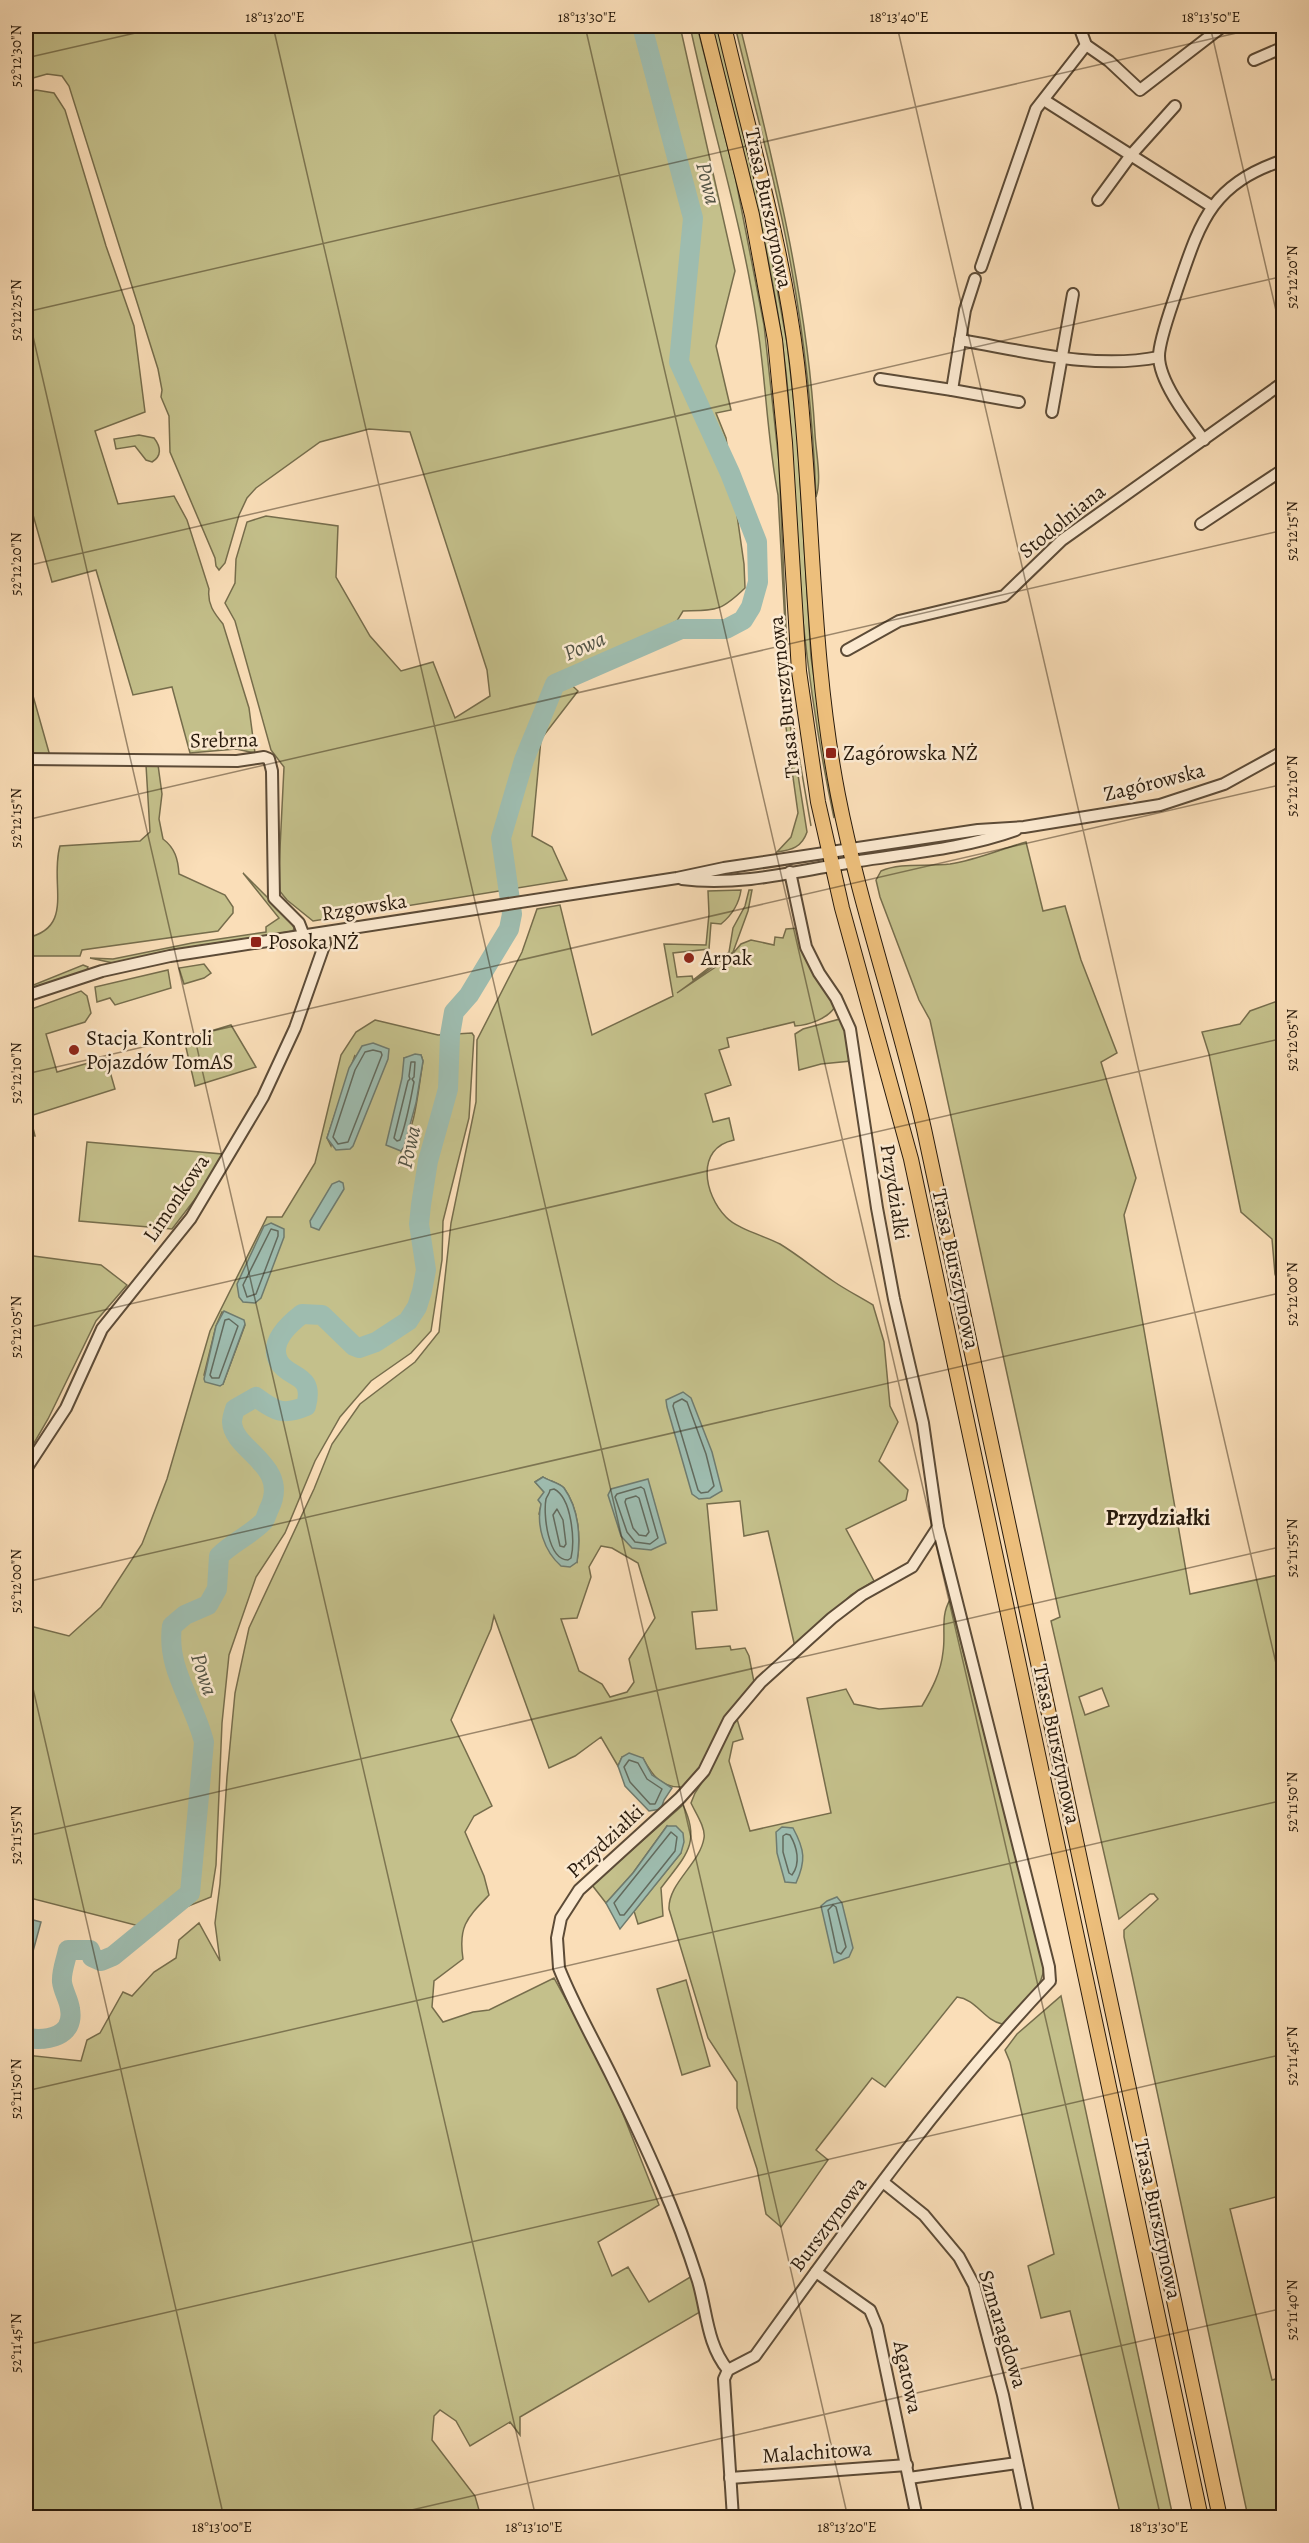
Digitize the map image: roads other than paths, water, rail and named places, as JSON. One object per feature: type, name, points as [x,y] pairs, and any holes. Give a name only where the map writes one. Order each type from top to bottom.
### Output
[{"type":"main road","name":"Trasa Bursztynowa","points":[[705,26],[752,214],[775,340],[785,443],[801,694],[830,859],[911,1159],[1201,2517]]},
{"type":"main road","name":"Trasa Bursztynowa","points":[[724,26],[771,214],[792,327],[802,406],[814,606],[822,688],[831,753],[851,856],[919,1109],[1220,2517]]},
{"type":"street","points":[[1080,26],[1086,45],[1109,61],[1140,90],[1223,26]]},
{"type":"street","points":[[981,267],[1036,110],[1086,45]]},
{"type":"street","points":[[1254,60],[1284,47]]},
{"type":"street","points":[[1044,100],[1212,206]]},
{"type":"street","points":[[1098,200],[1131,155],[1175,106]]},
{"type":"street","points":[[1204,440],[1175,399],[1159,357],[1170,310],[1195,239],[1212,206],[1232,184],[1255,170],[1284,160]]},
{"type":"street","points":[[952,390],[966,309],[975,279]]},
{"type":"street","points":[[1052,412],[1073,294]]},
{"type":"street","points":[[960,340],[1062,357],[1104,361],[1136,361],[1159,357]]},
{"type":"street","points":[[880,379],[1019,402]]},
{"type":"street","name":"Stodolniana","points":[[847,650],[899,621],[1004,596],[1062,540],[1284,382]]},
{"type":"street","points":[[1201,524],[1284,469]]},
{"type":"street","name":"Zagórowska","points":[[764,862],[830,859],[961,845],[1024,827],[1176,801],[1238,778],[1284,751]]},
{"type":"street","name":"Srebrna","points":[[26,759],[237,761],[264,757],[269,759],[273,771],[274,898],[299,923],[304,936]]},
{"type":"street","name":"Zagórowska","points":[[765,876],[790,872],[830,859]]},
{"type":"street","name":"Rzgowska","points":[[26,996],[85,976],[135,963],[678,878],[764,862]]},
{"type":"street","name":"Przydziałki","points":[[790,872],[806,947],[819,973],[836,998],[850,1029],[877,1208],[894,1299],[924,1423],[938,1527],[1049,1967],[1050,1981]]},
{"type":"street","name":"Rzgowska","points":[[678,878],[716,881],[765,876]]},
{"type":"street","name":"Limonkowa","points":[[26,1469],[66,1408],[102,1329],[191,1218],[263,1097],[296,1028],[325,943],[323,933]]},
{"type":"street","name":"Przydziałki","points":[[728,2370],[717,2357],[711,2343],[705,2304],[697,2278],[643,2140],[559,1968],[556,1938],[561,1918],[579,1890],[671,1806],[704,1771],[729,1720],[761,1682],[855,1601],[878,1585],[912,1567],[938,1527]]},
{"type":"street","name":"Bursztynowa","points":[[728,2370],[755,2356],[883,2182],[996,2038],[1050,1981]]},
{"type":"street","name":"Szmaragdowa","points":[[883,2182],[924,2215],[959,2257],[974,2285],[1003,2395],[1029,2517]]},
{"type":"street","name":"Agatowa","points":[[816,2272],[870,2310],[877,2327],[917,2517]]},
{"type":"street","points":[[728,2370],[724,2379],[733,2517]]},
{"type":"street","points":[[909,2478],[1017,2463]]},
{"type":"street","name":"Malachitowa","points":[[730,2478],[907,2465]]},
{"type":"water","points":[[373,1043],[389,1049],[388,1059],[353,1146],[350,1149],[336,1150],[327,1138],[349,1068],[362,1046]]},
{"type":"water","points":[[415,1054],[421,1055],[423,1061],[416,1103],[401,1151],[386,1145],[402,1078],[404,1058]]},
{"type":"water","points":[[339,1181],[343,1183],[344,1189],[319,1230],[311,1227],[310,1221],[332,1184]]},
{"type":"water","points":[[271,1223],[284,1229],[284,1237],[261,1298],[255,1303],[243,1302],[239,1297],[237,1284],[264,1226]]},
{"type":"water","points":[[224,1311],[244,1320],[245,1324],[223,1384],[220,1386],[205,1382],[204,1379],[216,1326]]},
{"type":"water","points":[[683,1392],[691,1398],[712,1452],[722,1491],[710,1498],[699,1499],[692,1494],[667,1407],[666,1400]]},
{"type":"water","points":[[543,1477],[564,1488],[576,1514],[579,1534],[577,1562],[570,1567],[561,1566],[555,1560],[543,1538],[540,1521],[541,1504],[538,1500],[544,1492],[535,1482]]},
{"type":"water","points":[[648,1479],[666,1543],[651,1550],[632,1548],[621,1536],[608,1495],[611,1489]]},
{"type":"water","points":[[629,1753],[643,1758],[652,1775],[672,1788],[661,1809],[649,1811],[625,1786],[618,1766],[622,1757]]},
{"type":"water","points":[[667,1826],[676,1826],[683,1833],[684,1842],[681,1853],[620,1929],[606,1903],[633,1873]]},
{"type":"water","points":[[782,1827],[793,1828],[802,1849],[803,1862],[796,1883],[785,1882],[777,1853],[776,1832]]},
{"type":"water","points":[[837,1897],[842,1903],[853,1948],[849,1957],[834,1963],[821,1906]]},
{"type":"water","points":[[26,1918],[41,1922],[26,1977]]},
{"type":"waterway","name":"Powa","points":[[26,2038],[50,2038],[58,2035],[68,2026],[70,2009],[62,1978],[68,1950],[90,1950],[92,1957],[101,1961],[113,1956],[190,1893],[204,1742],[173,1657],[172,1626],[185,1615],[208,1605],[217,1589],[219,1556],[263,1522],[274,1494],[273,1481],[267,1470],[241,1442],[235,1432],[232,1422],[235,1409],[256,1397],[274,1409],[285,1411],[306,1406],[308,1395],[304,1382],[283,1367],[276,1355],[278,1341],[291,1323],[302,1314],[322,1315],[354,1346],[359,1348],[376,1342],[408,1321],[417,1307],[426,1270],[419,1224],[421,1205],[428,1161],[448,1089],[450,1035],[454,1012],[469,995],[509,929],[512,914],[501,838],[524,760],[555,684],[681,629],[726,629],[743,620],[751,607],[758,582],[757,542],[730,473],[679,362],[693,218],[642,26]]},
{"type":"place","name":"Zagórowska NŻ","points":[[831,753]]},
{"type":"place","name":"Posoka NŻ","points":[[256,942]]},
{"type":"place","name":"Arpak","points":[[689,958]]},
{"type":"place","name":"Stacja Kontroli Pojazdów TomAS","points":[[74,1050]]},
{"type":"district","name":"Przydziałki","points":[[1158,1517]]}]
